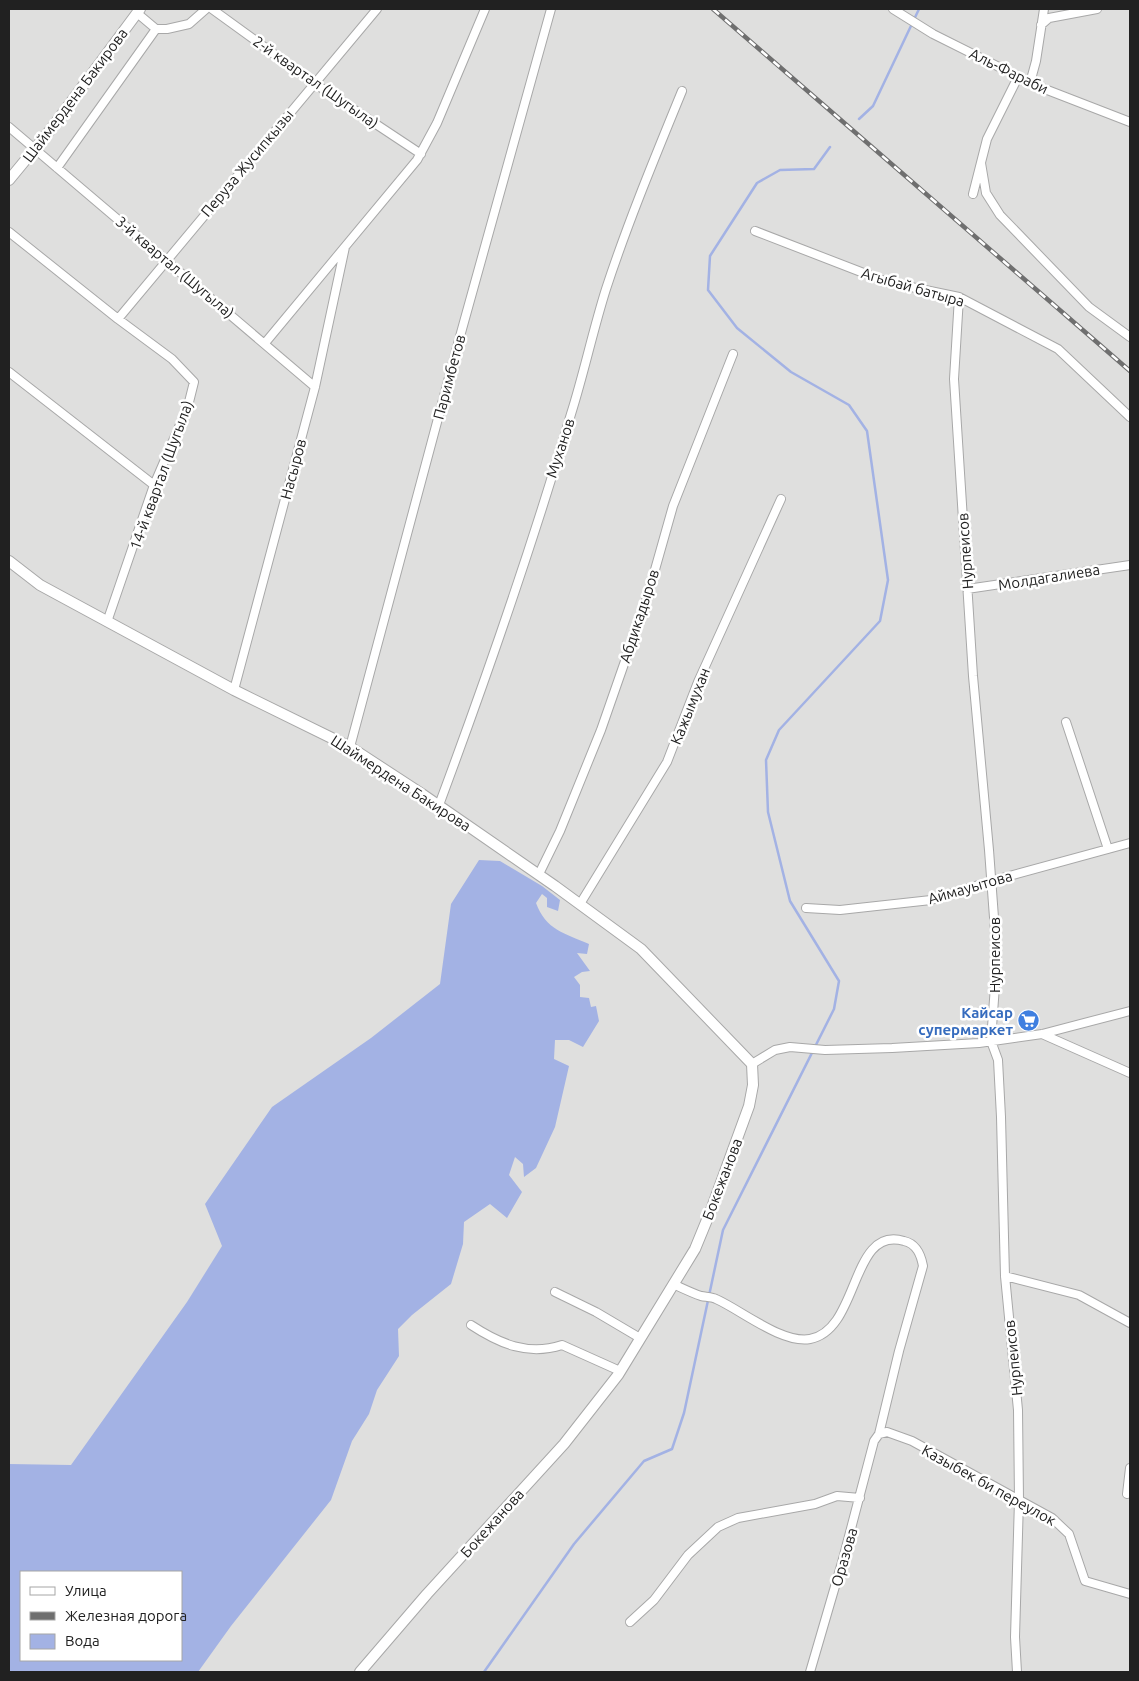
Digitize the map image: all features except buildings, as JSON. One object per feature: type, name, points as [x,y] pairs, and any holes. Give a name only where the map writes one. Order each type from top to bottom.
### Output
[{"type":"street","points":[[139,11],[156,29],[167,29],[189,24],[206,9]]},
{"type":"street","name":"2-й квартал (Шугыла)","points":[[212,9],[314,83],[421,154]]},
{"type":"street","name":"Перуза Жусипкызы","points":[[118,319],[377,9]]},
{"type":"street","points":[[265,343],[421,154],[437,123],[485,9]]},
{"type":"street","name":"Паримбетов","points":[[350,747],[458,340],[551,9]]},
{"type":"street","name":"Аль-Фараби","points":[[893,9],[932,34],[1030,83],[1130,122]]},
{"type":"street","points":[[1030,83],[1036,61],[1044,9]]},
{"type":"street","points":[[1041,26],[1049,18],[1097,9]]},
{"type":"street","name":"Шаймердена Бакирова","points":[[9,180],[51,129],[139,11]]},
{"type":"street","points":[[57,168],[156,29]]},
{"type":"street","points":[[973,194],[988,139],[1018,77]]},
{"type":"street","name":"Муханов","points":[[439,805],[482,690],[530,545],[571,414],[606,291],[633,212],[682,91]]},
{"type":"street","name":"3-й квартал (Шугыла)","points":[[9,127],[315,387]]},
{"type":"street","points":[[981,164],[986,193],[1000,215],[1089,307],[1130,337]]},
{"type":"street","name":"14-й квартал (Шугыла)","points":[[9,232],[118,319],[172,359],[194,382],[188,406],[154,485],[107,622]]},
{"type":"street","name":"Агыбай батыра","points":[[755,232],[887,282],[959,297],[1058,349],[1130,417]]},
{"type":"street","name":"Насыров","points":[[234,690],[315,387],[345,247]]},
{"type":"street","name":"Нурпеисов","points":[[959,297],[954,380],[973,676],[997,958],[991,1041],[998,1060],[1002,1117],[1005,1276],[1018,1410],[1019,1500],[1015,1637],[1017,1672]]},
{"type":"street","name":"Абдикадыров","points":[[539,874],[560,831],[601,730],[647,598],[673,506],[733,354]]},
{"type":"street","points":[[9,372],[154,485]]},
{"type":"street","name":"Кажымухан","points":[[580,904],[668,762],[698,682],[781,499]]},
{"type":"street","name":"Шаймердена Бакирова","points":[[9,561],[40,585],[107,622],[234,690],[350,747],[439,805],[539,874],[641,950],[752,1064]]},
{"type":"street","name":"Молдагалиева","points":[[967,588],[1130,564]]},
{"type":"street","points":[[1066,722],[1108,849]]},
{"type":"street","name":"Аймауытова","points":[[806,908],[840,910],[932,900],[991,881],[1130,843]]},
{"type":"street","points":[[752,1064],[775,1050],[790,1047],[825,1050],[892,1048],[991,1041],[1042,1034],[1130,1011]]},
{"type":"street","points":[[1042,1034],[1130,1073]]},
{"type":"street","name":"Бокежанова","points":[[360,1672],[427,1594],[564,1444],[620,1371],[695,1249],[749,1106],[753,1085],[752,1064]]},
{"type":"street","points":[[673,1284],[716,1299],[751,1320],[788,1336],[810,1339],[824,1334],[845,1309],[863,1263],[871,1250],[881,1242],[892,1239],[903,1240],[912,1244],[921,1255],[923,1266],[899,1351],[879,1434]]},
{"type":"street","points":[[1005,1276],[1079,1295],[1130,1323]]},
{"type":"street","points":[[555,1292],[596,1312],[640,1338]]},
{"type":"street","points":[[471,1325],[491,1338],[528,1350],[548,1350],[562,1345],[620,1371]]},
{"type":"street","name":"Казыбек би переулок","points":[[879,1434],[887,1432],[912,1442],[1052,1518],[1069,1534],[1085,1581],[1130,1594]]},
{"type":"street","name":"Оразова","points":[[810,1672],[860,1498],[874,1441],[879,1434]]},
{"type":"street","points":[[1127,1494],[1130,1468]]},
{"type":"street","points":[[630,1622],[654,1600],[688,1556],[718,1527],[738,1518],[816,1504],[837,1496],[860,1498]]},
{"type":"shaded area","points":[[9,9],[1130,9],[1130,1672],[9,1672]]},
{"type":"water","points":[[479,860],[500,861],[542,886],[560,900],[558,911],[547,907],[547,898],[542,894],[536,903],[545,919],[557,930],[589,944],[587,954],[577,953],[590,971],[582,972],[574,977],[580,985],[580,997],[589,998],[591,1007],[596,1006],[599,1021],[583,1047],[569,1040],[555,1040],[554,1059],[569,1066],[555,1127],[536,1168],[524,1177],[523,1164],[515,1157],[509,1175],[522,1192],[507,1218],[490,1204],[464,1222],[463,1244],[451,1284],[412,1315],[398,1329],[399,1356],[377,1390],[369,1414],[352,1441],[331,1500],[231,1626],[198,1672],[9,1672],[9,1464],[71,1465],[187,1302],[222,1246],[205,1204],[272,1107],[371,1038],[440,984],[451,904]]},
{"type":"waterway","points":[[859,119],[873,106],[919,9]]},
{"type":"waterway","points":[[484,1672],[574,1544],[644,1461],[672,1449],[684,1413],[723,1230],[834,1009],[839,981],[790,901],[768,812],[766,760],[779,730],[880,621],[888,580],[867,431],[849,405],[791,372],[737,328],[708,290],[710,256],[757,183],[780,170],[814,169],[830,147]]},
{"type":"railway","points":[[713,9],[1130,371]]},
{"type":"place","name":"Кайсар супермаркет","points":[[1029,1021]]}]
